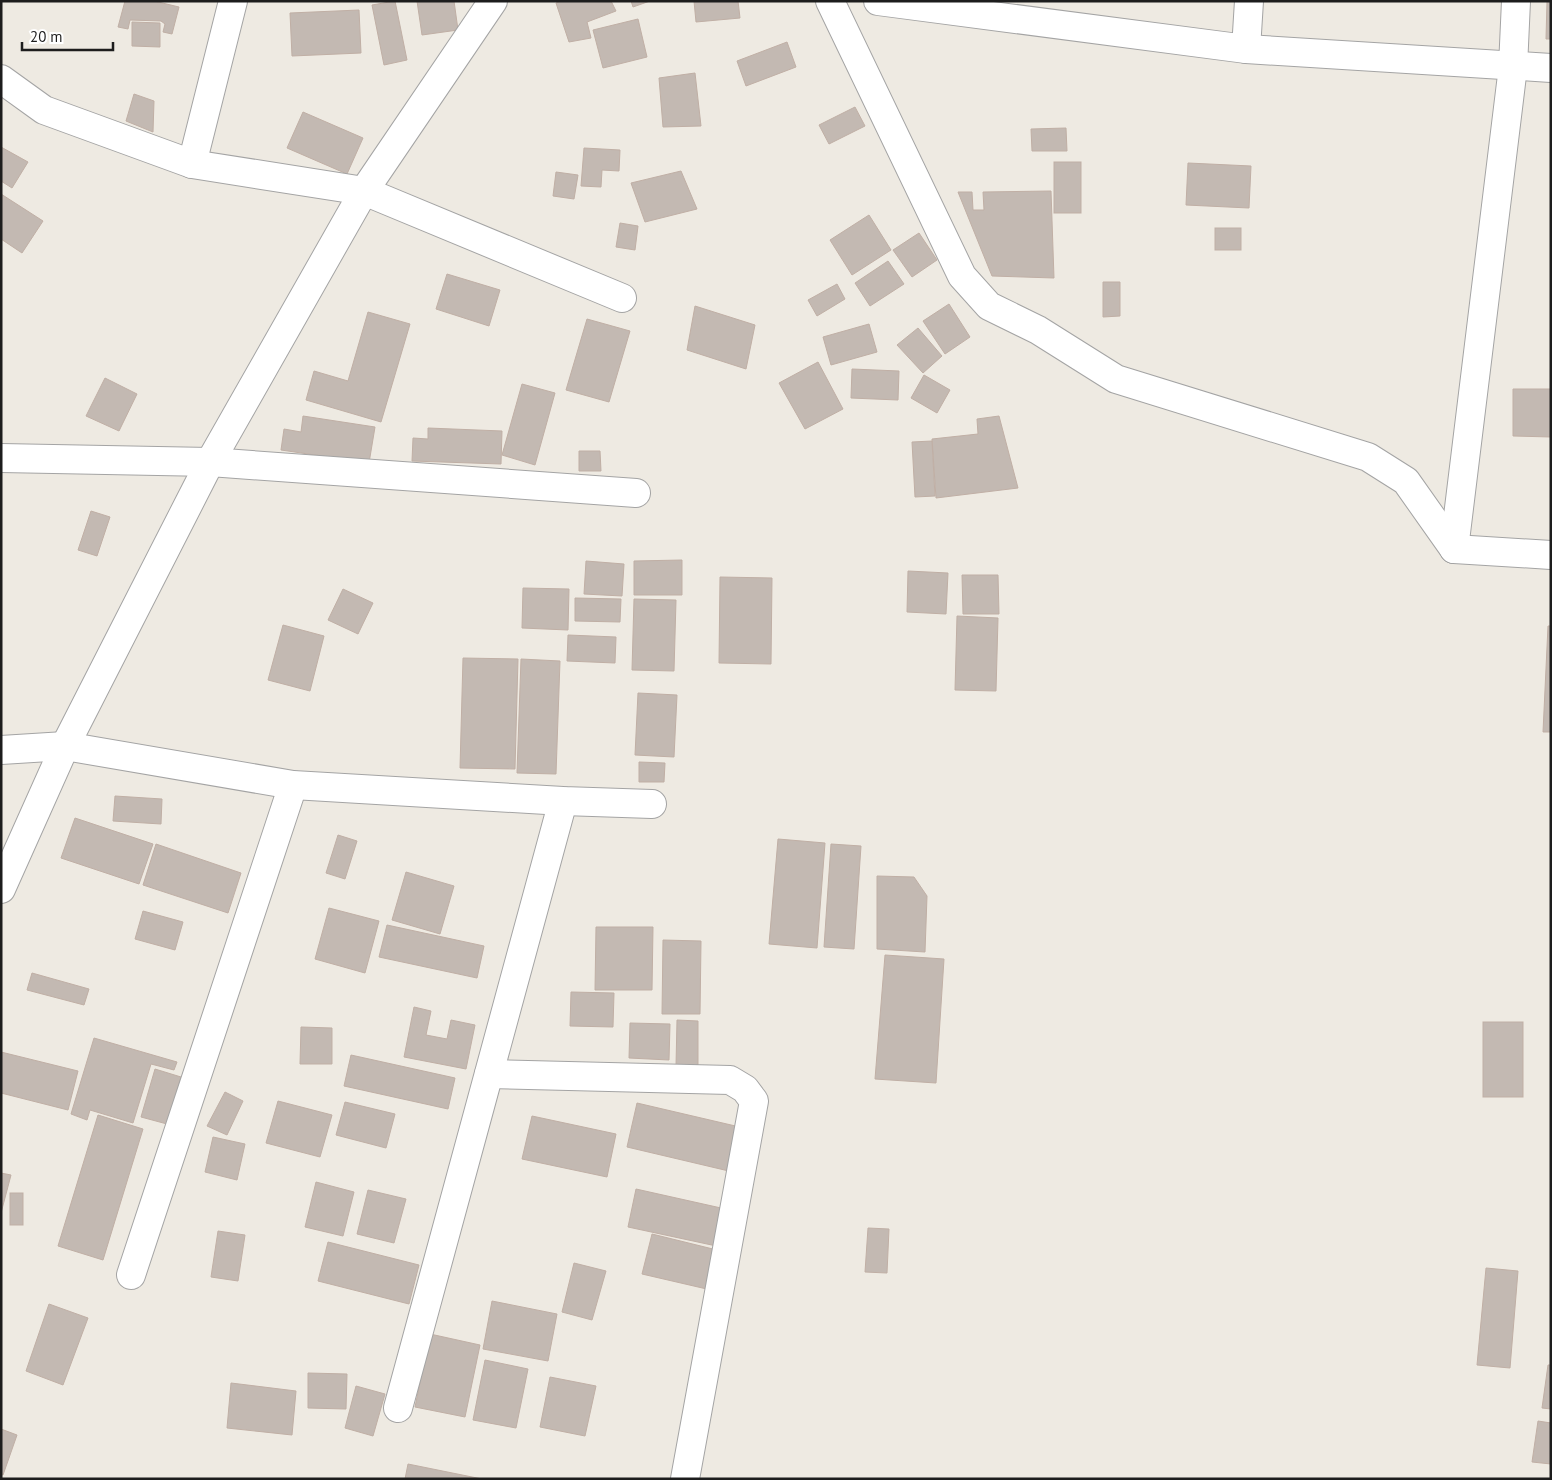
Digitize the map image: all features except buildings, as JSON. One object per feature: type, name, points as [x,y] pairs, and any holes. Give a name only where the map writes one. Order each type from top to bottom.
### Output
[{"type":"street","points":[[192,164],[233,1]]},
{"type":"street","points":[[1,889],[65,746],[210,462],[364,191],[493,1]]},
{"type":"street","points":[[830,1],[962,276],[989,306],[1038,330],[1116,379],[1368,457],[1406,481],[1454,549]]},
{"type":"street","points":[[878,1],[1246,48],[1551,68]]},
{"type":"street","points":[[1246,48],[1249,1]]},
{"type":"street","points":[[1454,549],[1513,67],[1516,1]]},
{"type":"street","points":[[1,79],[44,110],[192,164],[364,191],[622,298]]},
{"type":"street","points":[[1,458],[210,462],[636,493]]},
{"type":"street","points":[[1454,549],[1551,555]]},
{"type":"street","points":[[1,750],[65,746],[293,784],[563,801],[652,804]]},
{"type":"street","points":[[131,1275],[293,784]]},
{"type":"street","points":[[398,1408],[563,801]]},
{"type":"street","points":[[489,1074],[730,1080],[745,1089],[754,1101],[686,1479]]}]
